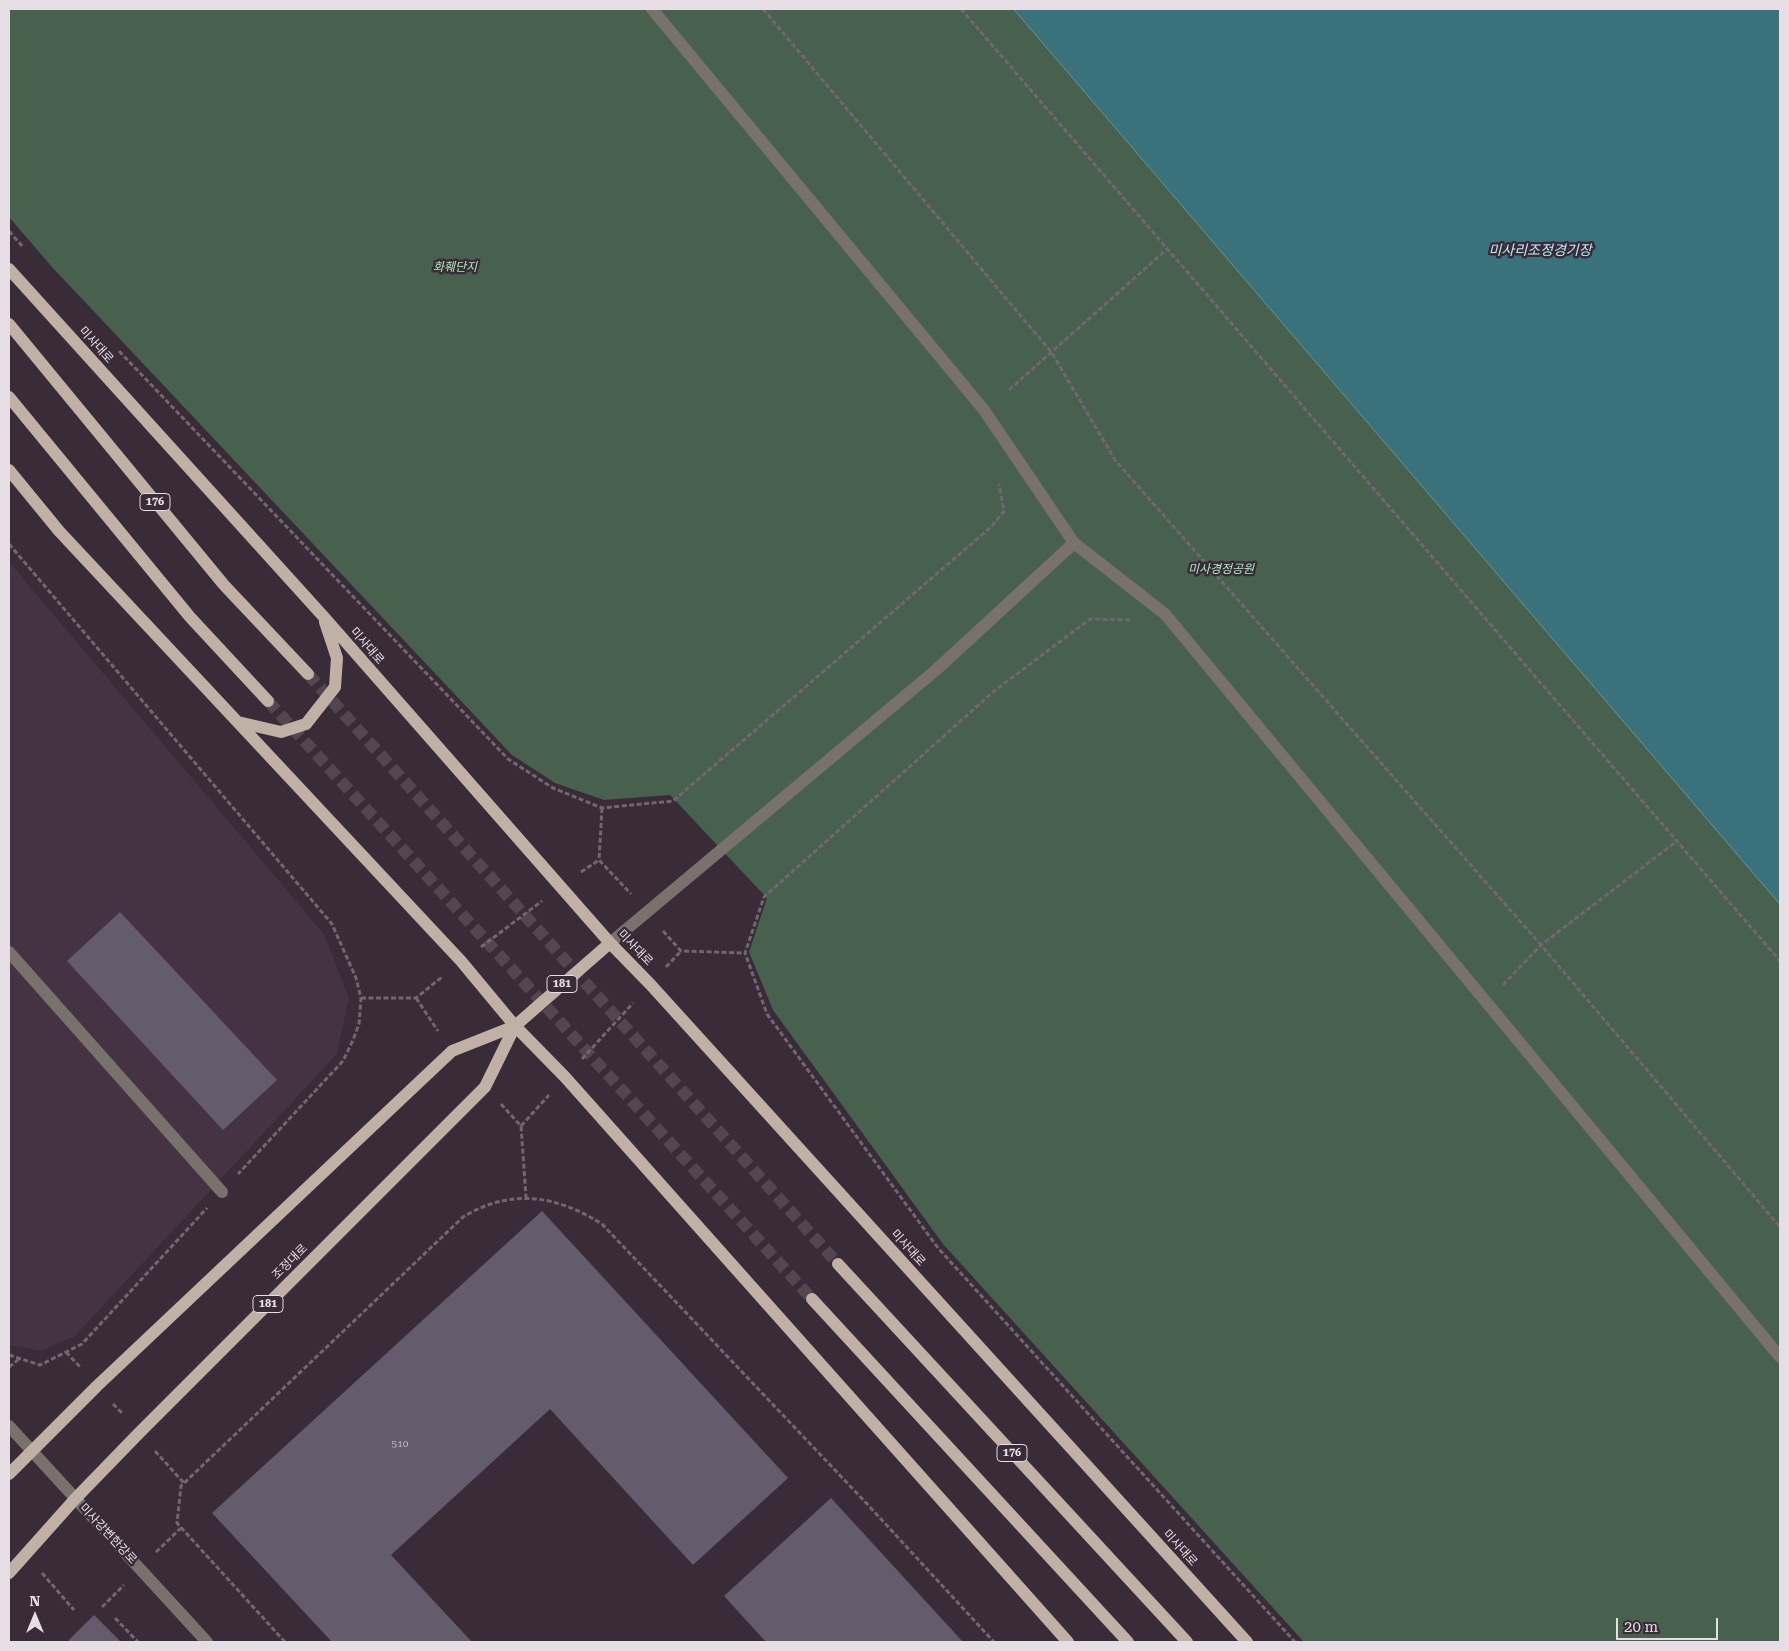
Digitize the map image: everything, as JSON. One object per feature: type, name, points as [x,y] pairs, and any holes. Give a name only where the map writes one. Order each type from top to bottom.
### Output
[{"type":"main road","name":"미사대로","points":[[9,269],[323,616],[521,843],[562,886],[610,943],[650,984],[1247,1642]]},
{"type":"main road","name":"176","points":[[9,324],[224,585],[308,674]]},
{"type":"main road","points":[[9,397],[190,617],[268,702]]},
{"type":"main road","points":[[9,470],[58,531],[461,961],[515,1026],[565,1077],[1068,1642]]},
{"type":"main road","points":[[238,722],[281,732],[306,724],[335,687],[338,658],[323,616]]},
{"type":"main road","name":"조정대로","points":[[9,1474],[98,1386],[452,1051],[515,1026],[610,943]]},
{"type":"main road","name":"조정대로","points":[[9,1573],[75,1499],[485,1086],[515,1026]]},
{"type":"main road","name":"176","points":[[838,1264],[1187,1642]]},
{"type":"main road","points":[[812,1299],[1128,1642]]},
{"type":"street","points":[[652,9],[984,410],[1074,543],[1165,614],[1780,1357]]},
{"type":"street","points":[[610,943],[936,670],[1074,543]]},
{"type":"street","points":[[9,952],[222,1192]]},
{"type":"street","name":"미사강변한강로","points":[[9,1426],[207,1642]]},
{"type":"path","points":[[763,9],[1052,353],[1115,460],[1541,946],[1780,1227]]},
{"type":"path","points":[[961,9],[1780,961]]},
{"type":"path","points":[[9,231],[26,251]]},
{"type":"path","points":[[1009,390],[1167,249]]},
{"type":"path","points":[[112,344],[508,760],[552,788],[602,808],[672,801],[991,527],[1004,511],[999,484]]},
{"type":"path","points":[[9,544],[332,924],[356,978],[361,998],[416,998],[461,961],[599,860],[602,808]]},
{"type":"path","points":[[1130,620],[1090,619],[993,692],[764,897],[745,953],[767,1014],[938,1248],[1295,1642]]},
{"type":"path","points":[[1503,985],[1541,946],[1677,841]]},
{"type":"path","points":[[526,1197],[521,1126],[681,951],[745,953]]},
{"type":"path","points":[[285,1642],[177,1523],[181,1486],[463,1217],[491,1203],[526,1197],[568,1206],[602,1224],[870,1506],[994,1642]]},
{"type":"path","points":[[9,1355],[40,1365],[66,1352]]},
{"type":"path","points":[[9,1367],[19,1358]]},
{"type":"path","points":[[115,1618],[138,1642]]},
{"type":"shaded area","points":[[9,562],[324,934],[349,998],[337,1054],[75,1336],[41,1351],[9,1345]]},
{"type":"green space","name":"미사경정공원","points":[[9,9],[1780,9],[1780,1642],[1304,1642],[943,1244],[773,1010],[749,952],[767,898],[670,795],[604,800],[555,783],[512,755],[52,267],[9,217]]},
{"type":"water","name":"미사리조정경기장","points":[[1014,9],[1780,9],[1780,904]]},
{"type":"building","points":[[120,912],[277,1080],[223,1130],[67,961]]},
{"type":"building","points":[[542,1211],[788,1478],[693,1565],[550,1409],[391,1555],[472,1642],[332,1642],[212,1513]]},
{"type":"building","points":[[831,1498],[963,1642],[766,1642],[724,1596]]},
{"type":"building","points":[[94,1615],[121,1642],[67,1642]]},
{"type":"tunnel","points":[[308,674],[838,1264]]},
{"type":"tunnel","points":[[268,701],[812,1299]]},
{"type":"park label","name":"화훼단지","points":[[455,267]]}]
